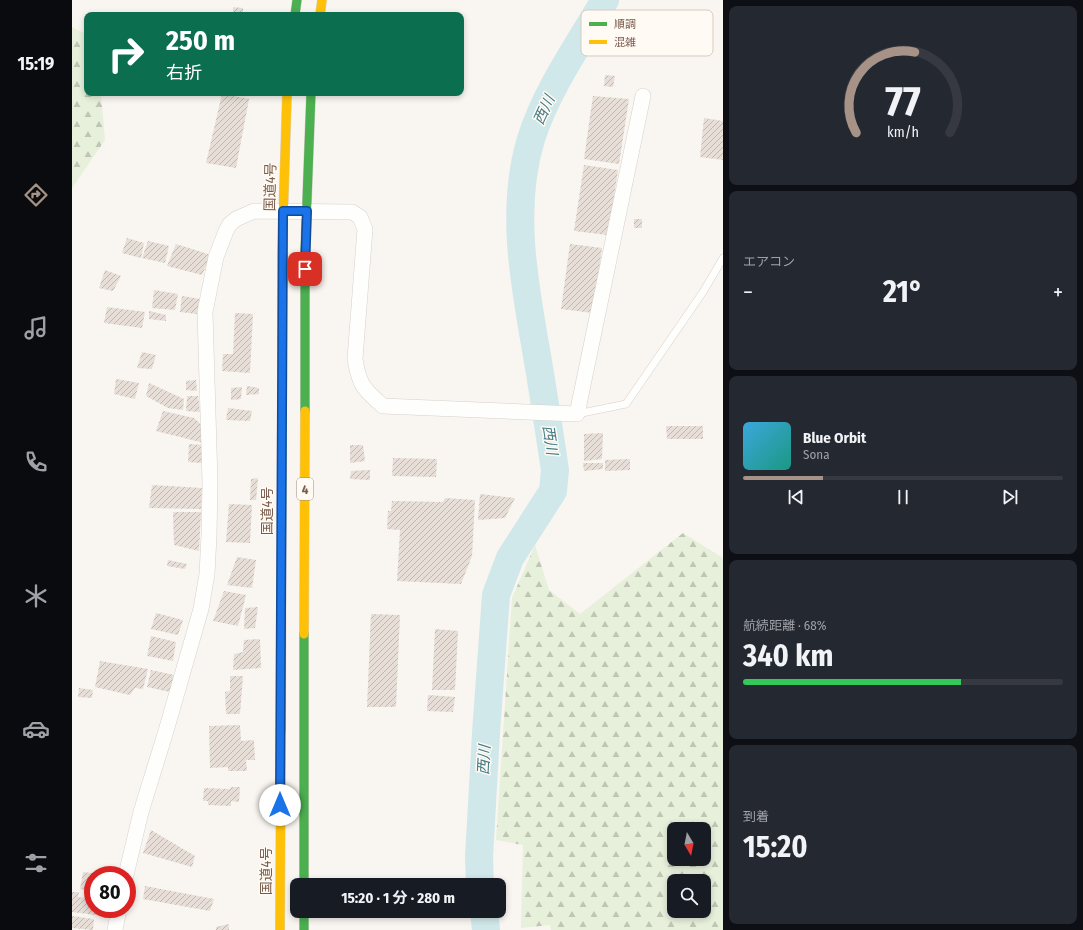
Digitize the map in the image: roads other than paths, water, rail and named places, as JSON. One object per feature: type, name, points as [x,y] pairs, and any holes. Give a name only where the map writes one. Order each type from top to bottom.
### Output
[{"type":"highway","points":[[295,12],[297,0]]},
{"type":"highway","points":[[320,12],[322,0]]},
{"type":"highway","name":"国道4号","points":[[280,930],[279,742],[283,211],[287,96]]},
{"type":"highway","name":"4","points":[[304,878],[305,253],[311,96]]},
{"type":"highway","points":[[304,918],[304,930]]},
{"type":"street","points":[[128,866],[141,812],[201,609],[207,574],[210,536],[210,482],[206,312],[216,257],[230,224],[236,219],[254,211],[352,212],[360,217],[365,229],[355,359],[358,376],[367,393],[383,406],[577,414],[643,96]]},
{"type":"street","points":[[115,930],[117,918]]},
{"type":"lane","points":[[577,414],[626,404],[703,292],[723,258]]},
{"type":"waterway","name":"西川","points":[[599,10],[605,0]]},
{"type":"waterway","name":"西川","points":[[480,878],[479,857],[486,733],[496,595],[510,558],[553,491],[555,470],[527,298],[521,244],[521,191],[525,165],[537,121],[554,86],[581,40]]},
{"type":"waterway","name":"西川","points":[[485,918],[486,930]]}]
